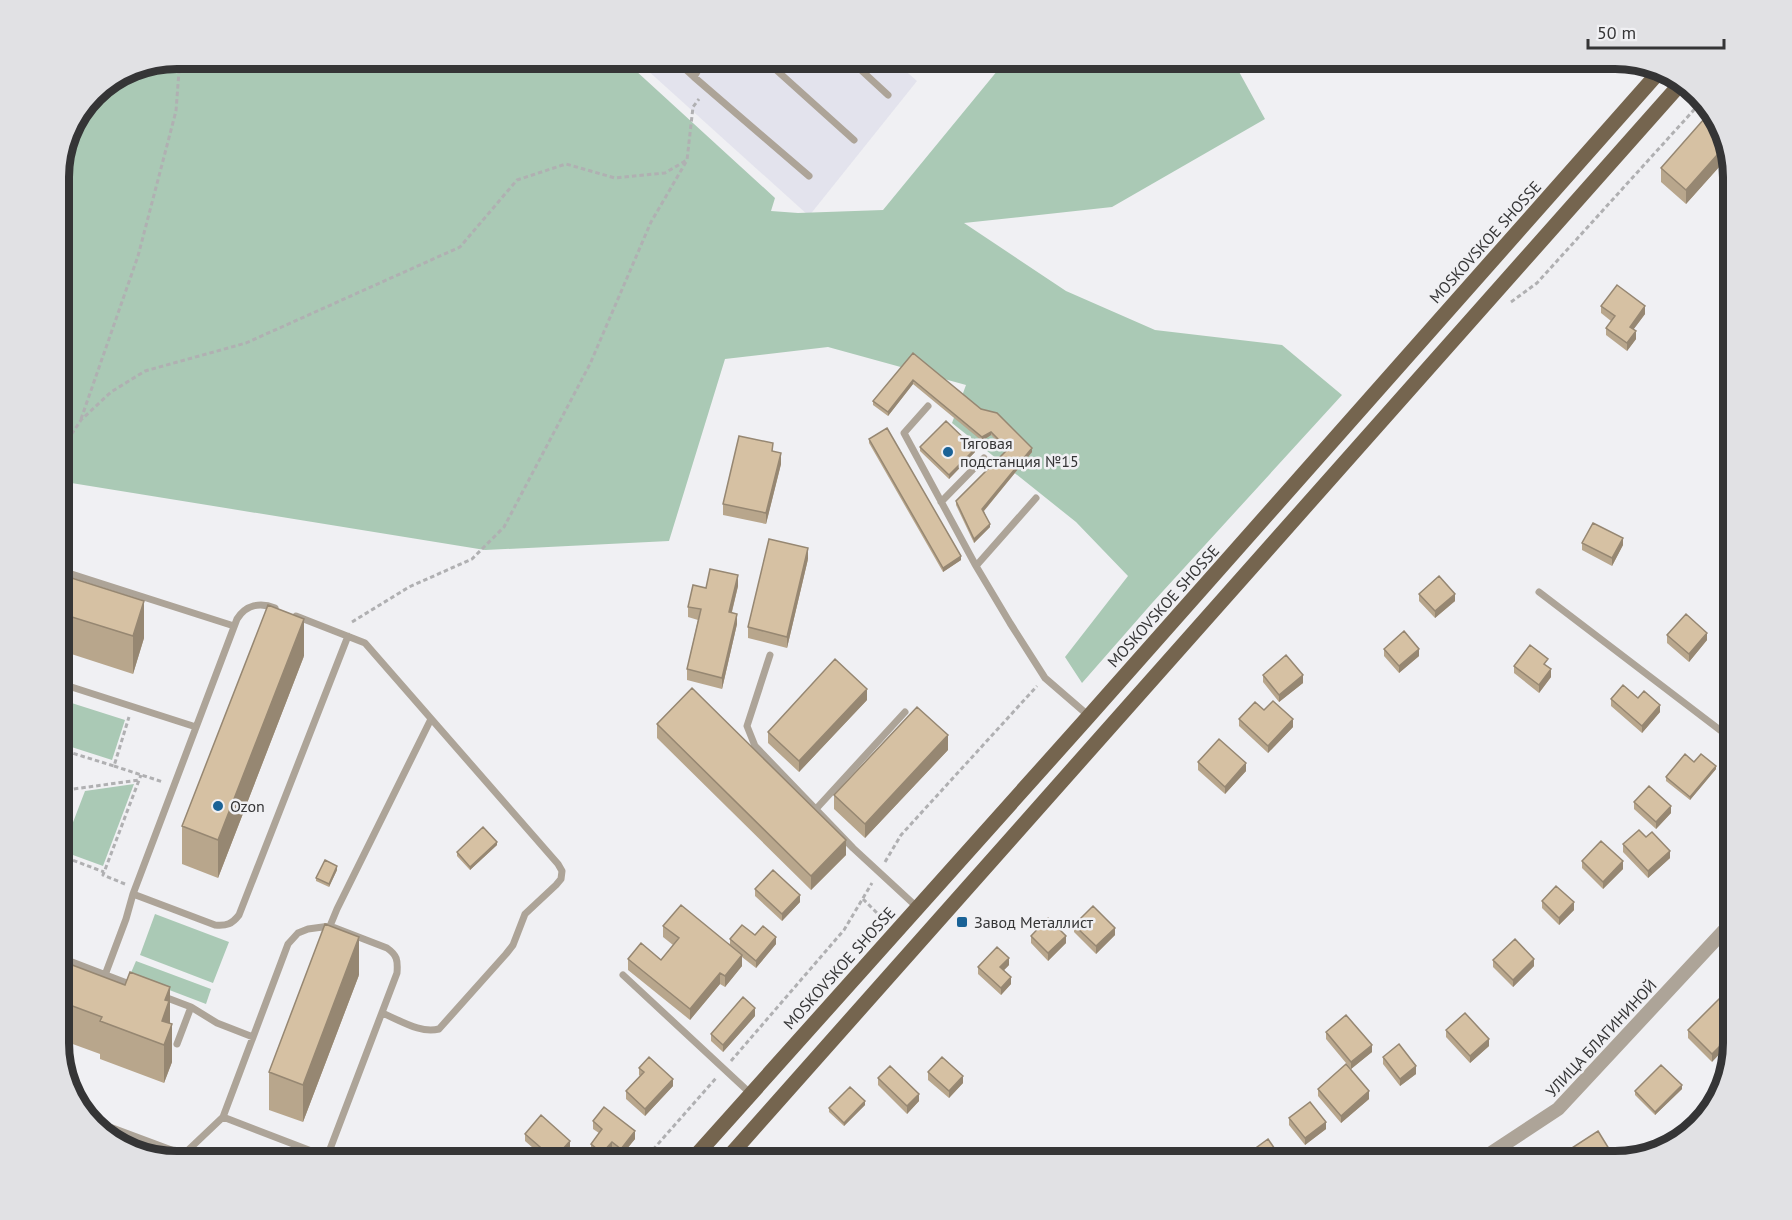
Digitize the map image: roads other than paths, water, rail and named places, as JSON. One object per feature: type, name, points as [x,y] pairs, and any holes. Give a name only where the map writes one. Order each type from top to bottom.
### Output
[{"type":"main road","name":"MOSKOVSKOE SHOSSE","points":[[700,1151],[1655,77]]},
{"type":"main road","points":[[734,1151],[1677,88]]},
{"type":"street","name":"УЛИЦА БЛАГИНИНОЙ","points":[[1494,1151],[1558,1109],[1723,933]]},
{"type":"lane","points":[[685,69],[809,176]]},
{"type":"lane","points":[[694,77],[699,69]]},
{"type":"lane","points":[[775,69],[854,140]]},
{"type":"lane","points":[[860,69],[888,95]]},
{"type":"lane","points":[[928,406],[904,433],[976,566],[1045,678],[1089,716]]},
{"type":"lane","points":[[941,502],[984,458]]},
{"type":"lane","points":[[976,566],[1036,498]]},
{"type":"lane","points":[[69,573],[234,626]]},
{"type":"lane","points":[[1539,592],[1723,732]]},
{"type":"lane","points":[[105,975],[126,920],[134,891],[234,626],[241,612],[247,608],[256,605],[278,609]]},
{"type":"lane","points":[[288,613],[365,643],[562,871],[561,879],[556,885],[525,914],[507,954],[439,1029],[422,1030],[382,1013]]},
{"type":"lane","points":[[134,891],[215,926],[226,926],[239,915],[348,636]]},
{"type":"lane","points":[[770,655],[747,726],[756,746],[879,873],[918,908]]},
{"type":"lane","points":[[69,686],[196,727]]},
{"type":"lane","points":[[816,809],[904,712]]},
{"type":"lane","points":[[330,926],[431,719]]},
{"type":"lane","points":[[188,1151],[223,1117],[288,944],[298,933],[330,926],[387,948],[396,953],[398,963],[397,973],[329,1151]]},
{"type":"lane","points":[[69,961],[137,987]]},
{"type":"lane","points":[[623,975],[752,1094]]},
{"type":"lane","points":[[159,995],[191,1007],[217,1023],[253,1037]]},
{"type":"lane","points":[[177,1044],[191,1007]]},
{"type":"lane","points":[[223,1117],[306,1151]]},
{"type":"lane","points":[[112,1129],[162,1150]]},
{"type":"place","name":"Тяговая подстанция №15","points":[[948,452]]},
{"type":"place","name":"Ozon","points":[[218,806]]},
{"type":"place","name":"Завод Металлист","points":[[962,922]]}]
